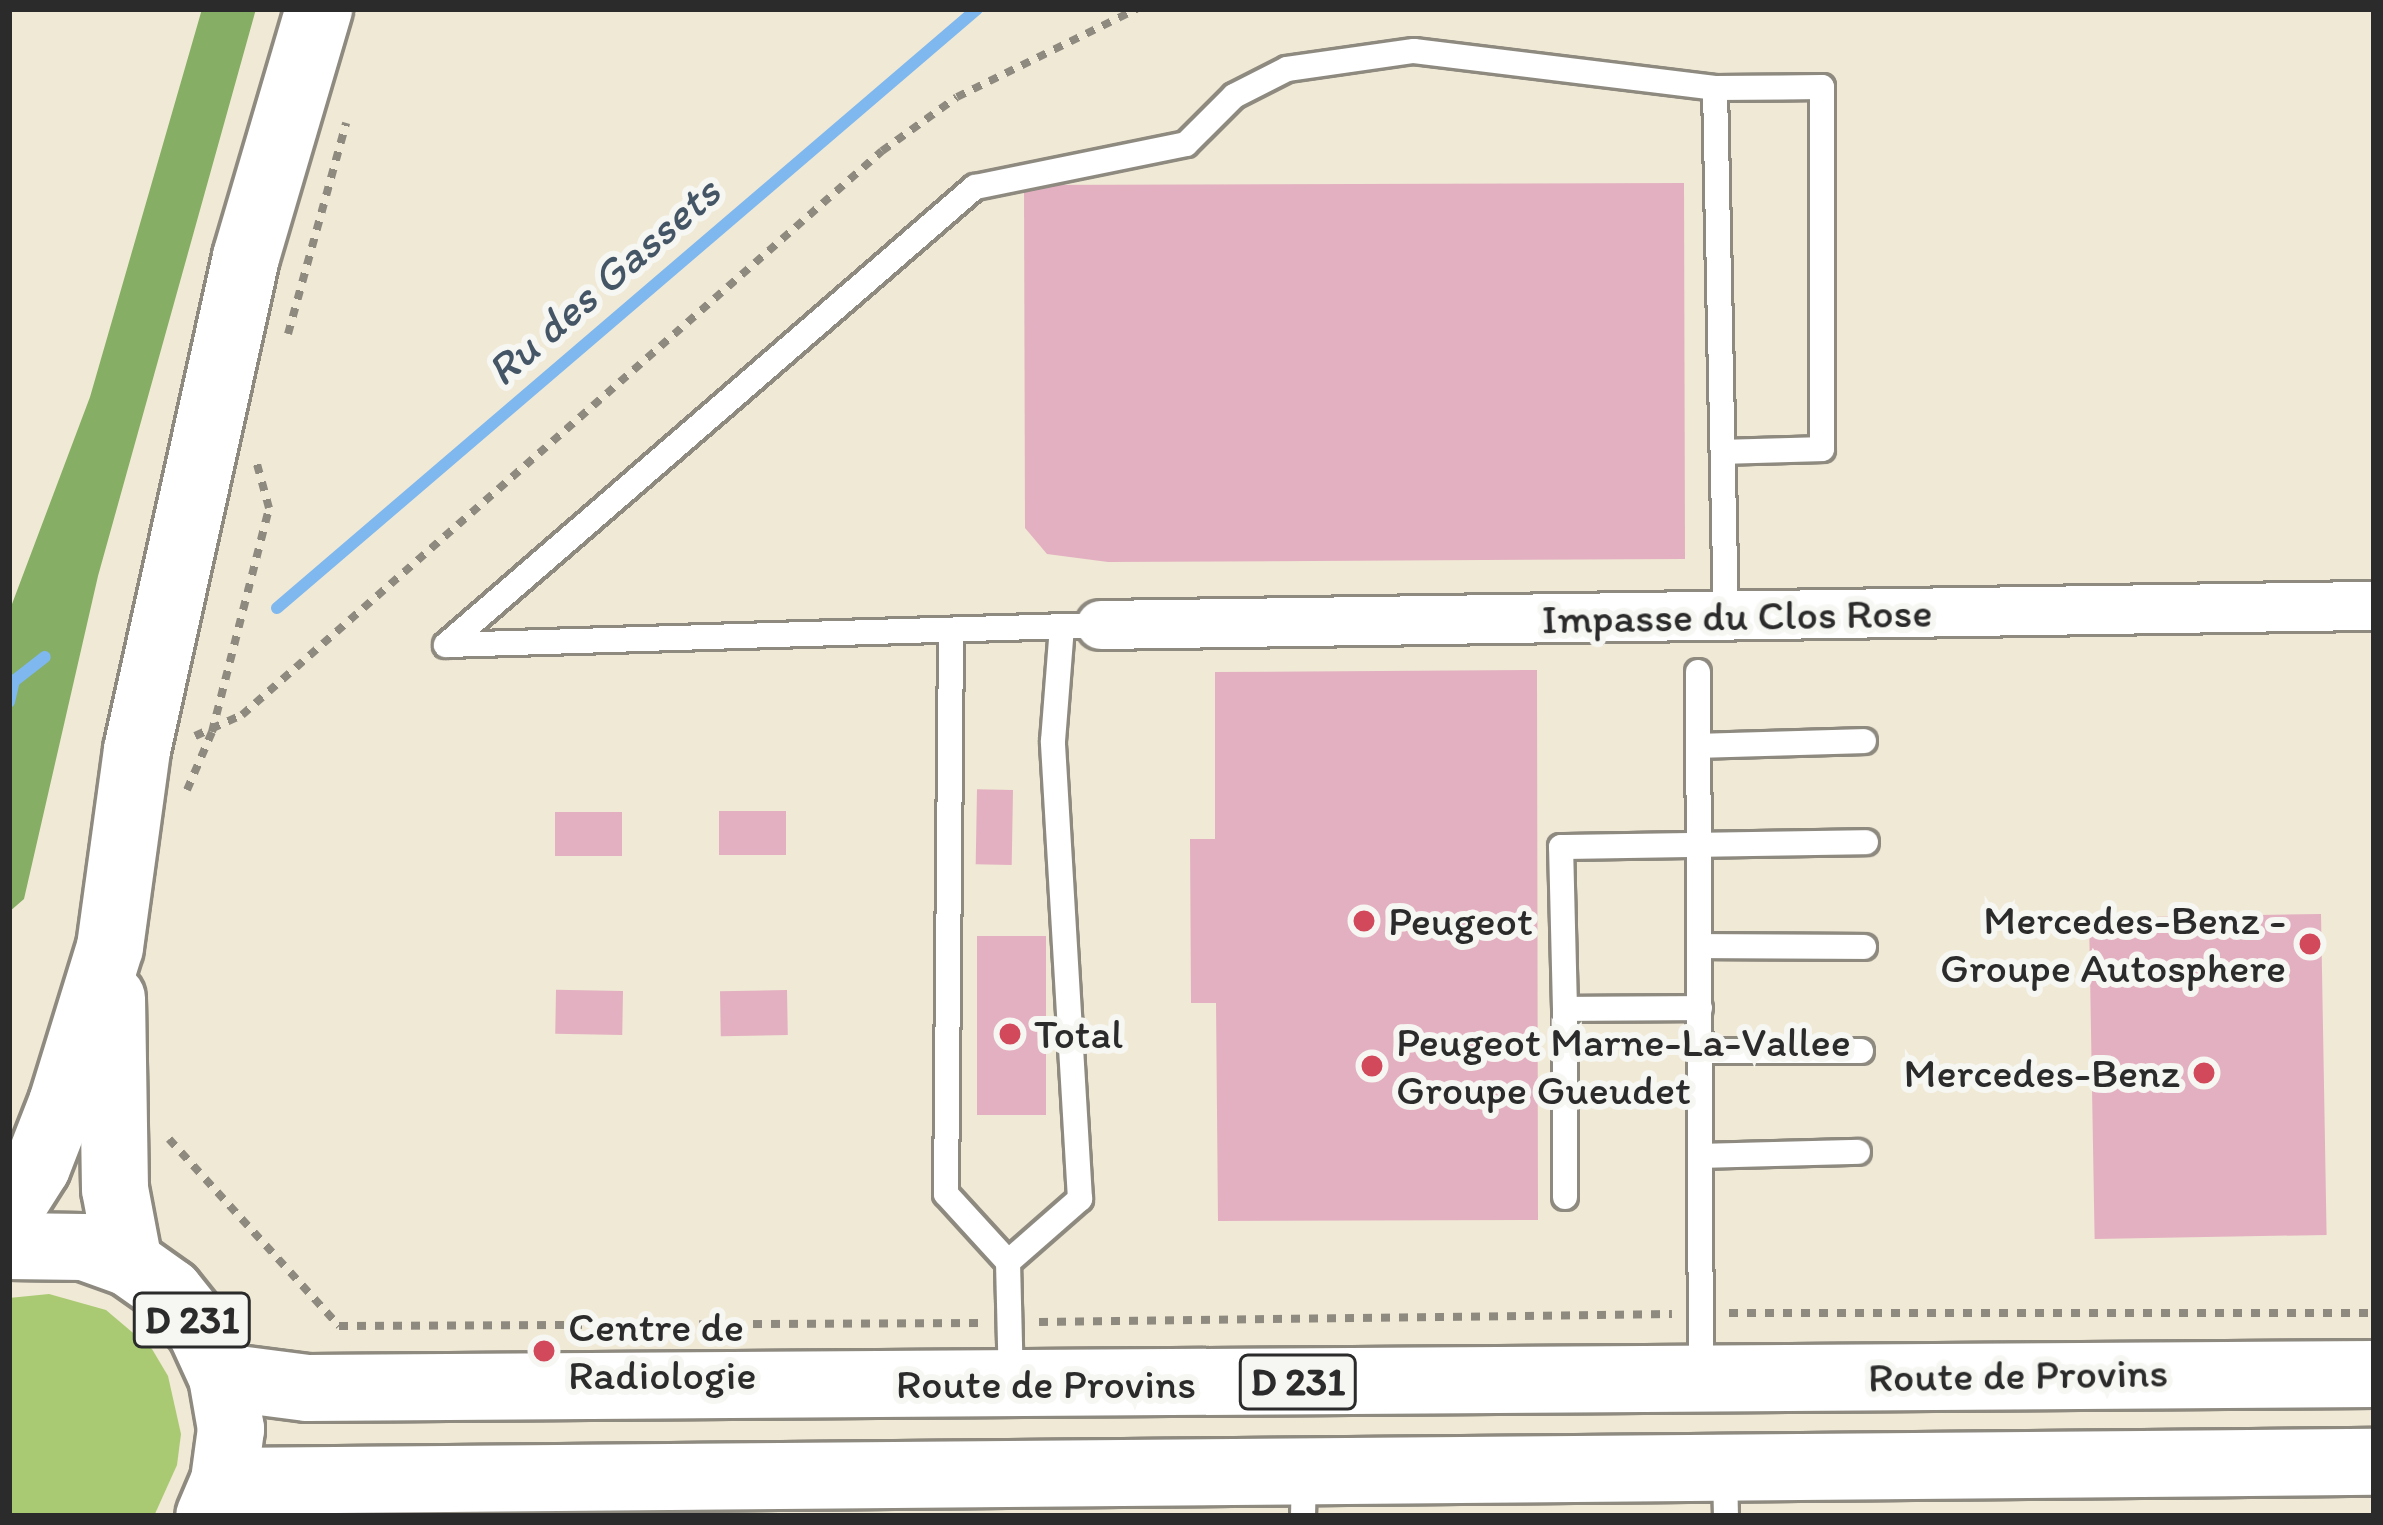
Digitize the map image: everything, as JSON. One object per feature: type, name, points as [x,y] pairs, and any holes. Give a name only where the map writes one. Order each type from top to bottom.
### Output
[{"type":"main road","points":[[9,1211],[38,1167],[110,947],[137,750],[246,256],[319,9]]},
{"type":"main road","points":[[110,947],[115,1189],[129,1263]]},
{"type":"main road","name":"D 231","points":[[9,1246],[84,1247],[129,1263],[191,1318],[223,1377],[230,1429],[216,1498]]},
{"type":"main road","name":"Route de Provins","points":[[223,1377],[307,1388],[1011,1354],[1701,1378],[2374,1373]]},
{"type":"main road","name":"Route de Provins","points":[[216,1498],[1725,1490],[2374,1462]]},
{"type":"street","name":"Impasse du Clos Rose","points":[[1082,625],[2374,607]]},
{"type":"lane","points":[[1008,1262],[1080,1199],[1053,741],[1082,625],[951,636],[446,645],[975,187],[1186,144],[1234,96],[1287,69],[1414,51],[1715,88],[1822,87],[1822,449],[1723,452]]},
{"type":"lane","points":[[1715,88],[1726,616]]},
{"type":"lane","points":[[951,636],[946,1194],[1008,1262],[1011,1354]]},
{"type":"lane","points":[[1698,672],[1701,1378]]},
{"type":"lane","points":[[1699,746],[1864,742]]},
{"type":"lane","points":[[1564,1197],[1561,847],[1866,842]]},
{"type":"lane","points":[[1700,946],[1864,946]]},
{"type":"lane","points":[[1565,1009],[1700,1008]]},
{"type":"lane","points":[[1700,1051],[1861,1051]]},
{"type":"lane","points":[[1701,1156],[1858,1152]]},
{"type":"path","points":[[137,750],[212,732],[260,700],[882,151],[957,97],[1137,9]]},
{"type":"path","points":[[285,343],[352,98]]},
{"type":"path","points":[[182,803],[212,732],[268,508],[255,454]]},
{"type":"path","points":[[116,1114],[155,1124],[339,1326],[1011,1354],[1702,1313],[2374,1313]]},
{"type":"green space","points":[[202,9],[256,9],[98,576],[24,899],[9,912],[9,612],[90,397]]},
{"type":"green space","points":[[49,1294],[106,1310],[152,1349],[168,1376],[181,1434],[177,1465],[154,1516],[9,1516],[9,1298]]},
{"type":"building","points":[[1684,183],[1685,559],[1108,562],[1047,554],[1025,528],[1024,185]]},
{"type":"building","name":"Peugeot","points":[[1537,670],[1538,1220],[1218,1221],[1216,1003],[1191,1003],[1190,839],[1215,839],[1215,672]]},
{"type":"building","points":[[977,789],[1013,790],[1012,865],[976,864]]},
{"type":"building","points":[[719,811],[786,811],[786,855],[719,855]]},
{"type":"building","points":[[555,812],[622,812],[622,856],[555,856]]},
{"type":"building","name":"Mercedes-Benz","points":[[2321,914],[2327,1235],[2095,1239],[2089,918]]},
{"type":"building","points":[[977,936],[1046,936],[1046,1115],[977,1115]]},
{"type":"building","points":[[556,990],[623,991],[622,1035],[555,1034]]},
{"type":"building","points":[[787,990],[788,1035],[721,1036],[720,991]]},
{"type":"waterway","name":"Ru des Gassets","points":[[277,608],[977,9]]},
{"type":"waterway","name":"Ru des Gassets","points":[[9,702],[14,681],[45,657]]},
{"type":"place","name":"Peugeot","points":[[1364,921]]},
{"type":"place","name":"Mercedes-Benz - Groupe Autosphere","points":[[2310,944]]},
{"type":"place","name":"Total","points":[[1010,1034]]},
{"type":"place","name":"Peugeot Marne-La-Vallee Groupe Gueudet","points":[[1372,1066]]},
{"type":"place","name":"Mercedes-Benz","points":[[2204,1073]]},
{"type":"place","name":"Centre de Radiologie","points":[[544,1351]]}]
